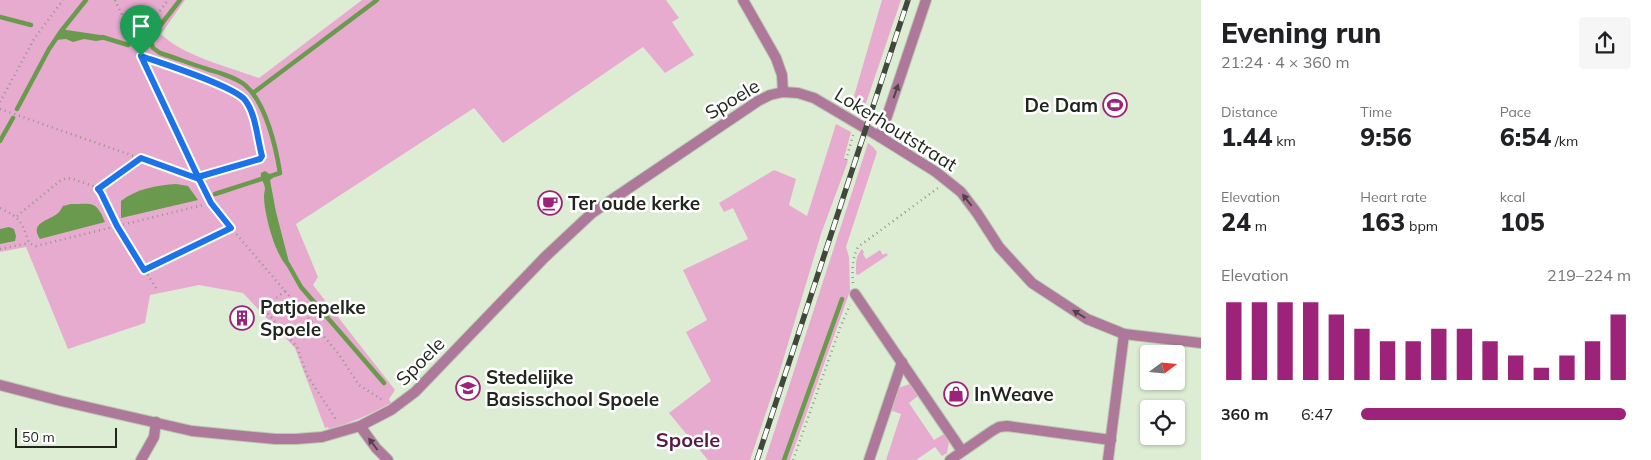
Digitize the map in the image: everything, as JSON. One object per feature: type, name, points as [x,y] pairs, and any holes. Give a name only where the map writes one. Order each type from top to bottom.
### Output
[{"type":"street","points":[[743,0],[776,58],[782,74],[784,92]]},
{"type":"street","points":[[880,137],[926,0]]},
{"type":"street","name":"Lokerhoutstraat","points":[[784,92],[798,93],[814,98],[936,172],[960,192],[977,213],[998,247],[1032,283],[1087,319],[1124,334],[1201,342]]},
{"type":"street","name":"Spoele","points":[[2,388],[192,430],[276,439],[296,440],[322,437],[360,426],[391,410],[415,392],[544,258],[592,213],[758,101],[784,92]]},
{"type":"street","points":[[854,294],[962,451]]},
{"type":"street","points":[[1108,460],[1124,334]]},
{"type":"street","points":[[869,460],[902,362]]},
{"type":"street","points":[[141,460],[154,437],[156,422]]},
{"type":"street","points":[[360,426],[376,448],[388,460]]},
{"type":"street","points":[[950,460],[992,431],[999,427],[1007,426],[1111,440]]},
{"type":"path","points":[[0,102],[34,39],[63,0]]},
{"type":"path","points":[[116,0],[211,203],[338,353],[359,385],[386,402],[391,410]]},
{"type":"path","points":[[136,44],[168,0]]},
{"type":"path","points":[[0,109],[198,178],[262,158],[252,114],[245,100],[233,90],[141,56]]},
{"type":"path","points":[[846,160],[856,123]]},
{"type":"path","points":[[98,189],[141,158]]},
{"type":"path","points":[[17,216],[61,180],[67,178],[93,186],[101,193],[117,226],[158,291]]},
{"type":"path","points":[[0,208],[17,216],[29,243],[32,246],[40,246],[211,203]]},
{"type":"path","points":[[144,270],[231,228]]},
{"type":"path","points":[[0,249],[29,243]]},
{"type":"path","points":[[285,291],[264,308],[297,347],[307,375],[344,432]]},
{"type":"path","points":[[271,302],[280,313]]},
{"type":"shaded area","points":[[0,0],[185,0],[161,34],[181,49],[194,55],[259,78],[362,0],[666,0],[679,18],[672,22],[694,55],[665,73],[643,47],[503,143],[474,108],[296,224],[318,277],[313,285],[395,390],[389,399],[391,403],[361,418],[329,429],[328,427],[325,428],[295,348],[243,293],[199,285],[150,295],[145,323],[68,349],[26,247],[0,252]]},
{"type":"shaded area","points":[[882,0],[901,0],[864,109],[859,106],[854,96]]},
{"type":"shaded area","points":[[60,29],[107,36],[108,39],[96,41],[84,39],[73,42],[66,39],[56,40],[54,38]]},
{"type":"shaded area","points":[[836,124],[851,132],[844,158],[848,161],[821,234],[778,377],[750,460],[708,460],[669,413],[711,381],[686,332],[707,320],[683,270],[748,239],[733,208],[724,212],[719,203],[774,170],[796,179],[789,205],[807,216]]},
{"type":"shaded area","points":[[868,143],[877,152],[846,247],[849,257],[850,291],[790,460],[765,460]]},
{"type":"shaded area","points":[[265,171],[273,178],[270,180],[276,212],[291,270],[280,257],[269,225],[264,196],[265,188],[261,175]]},
{"type":"shaded area","points":[[176,184],[188,186],[198,200],[121,218],[121,201],[133,193],[147,188]]},
{"type":"shaded area","points":[[89,204],[96,207],[105,222],[40,239],[37,233],[38,225],[54,216],[63,206]]},
{"type":"shaded area","points":[[9,227],[14,229],[15,241],[0,244],[0,229]]},
{"type":"shaded area","points":[[862,249],[866,259],[880,250],[883,255],[886,253],[888,255],[858,275],[856,274],[856,261]]},
{"type":"shaded area","points":[[910,384],[918,396],[909,403],[934,440],[944,434],[949,442],[947,453],[942,456],[935,447],[916,460],[886,460],[901,414],[890,410],[898,388]]},
{"type":"waterway","points":[[17,109],[49,49],[86,0]]},
{"type":"waterway","points":[[180,0],[156,31],[151,42],[153,48],[160,53],[232,78],[246,86],[259,104],[269,126],[280,173],[215,194]]},
{"type":"waterway","points":[[253,93],[377,0]]},
{"type":"waterway","points":[[0,17],[31,25]]},
{"type":"waterway","points":[[102,37],[128,45]]},
{"type":"waterway","points":[[0,141],[13,118]]},
{"type":"waterway","points":[[288,264],[301,287],[384,383]]},
{"type":"waterway","points":[[784,460],[842,299]]},
{"type":"railway","points":[[757,460],[908,0]]},
{"type":"place","name":"De Dam","points":[[1115,105]]},
{"type":"place","name":"Ter oude kerke","points":[[550,203]]},
{"type":"place","name":"Patjoepelke Spoele","points":[[242,318]]},
{"type":"place","name":"Stedelijke Basisschool Spoele","points":[[468,388]]},
{"type":"place","name":"InWeave","points":[[956,394]]},
{"type":"district","name":"Spoele","points":[[688,439]]},
{"type":"route","points":[[141,56],[198,177],[199,179],[141,158],[98,189],[117,226],[144,270],[231,228],[208,199],[199,179],[198,177],[260,159],[262,156],[252,114],[245,100],[239,94],[221,85],[141,56]]}]
